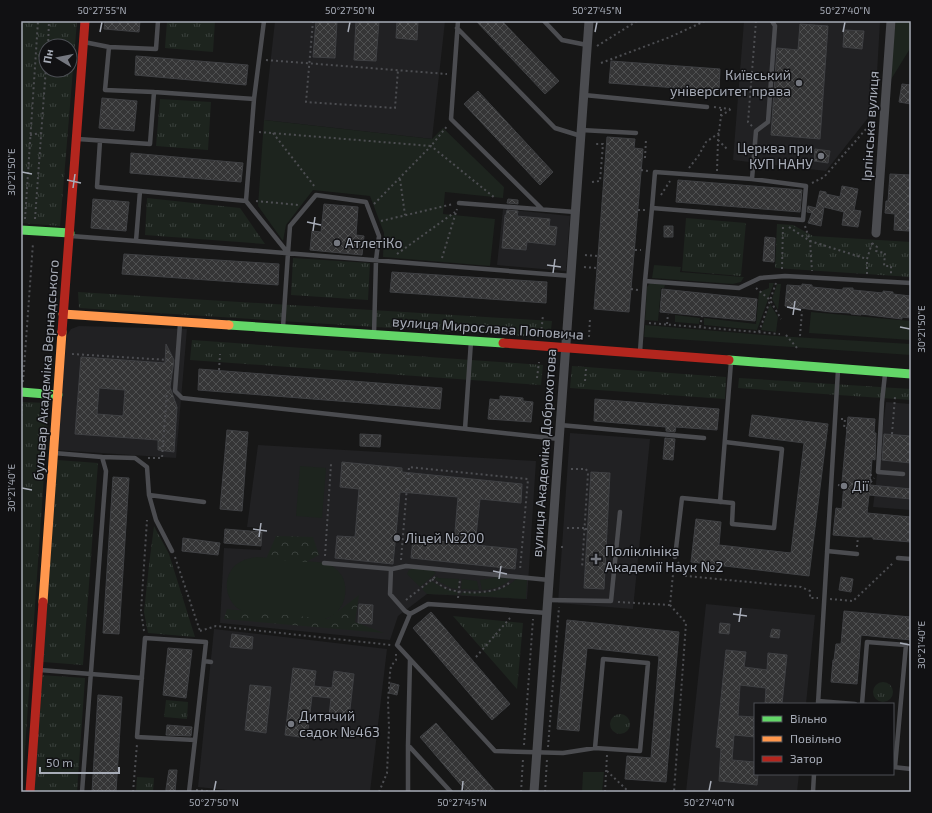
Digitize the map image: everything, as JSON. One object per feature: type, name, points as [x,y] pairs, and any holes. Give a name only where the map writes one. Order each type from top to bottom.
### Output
[{"type":"main road","name":"бульвар Академіка Вернадського","points":[[30,792],[85,21]]},
{"type":"main road","points":[[23,227],[70,234]]},
{"type":"main road","name":"вулиця Мирослава Поповича","points":[[63,314],[566,347],[911,374]]},
{"type":"main road","points":[[22,392],[58,395]]},
{"type":"street","name":"вулиця Академіка Доброхотова","points":[[534,792],[589,21]]},
{"type":"street","name":"Ірпінська вулиця","points":[[876,233],[891,21]]},
{"type":"lane","points":[[83,41],[109,46],[156,49],[158,21]]},
{"type":"lane","points":[[264,21],[254,99],[246,201],[288,253]]},
{"type":"lane","points":[[458,21],[451,119],[542,209]]},
{"type":"lane","points":[[544,21],[562,40],[587,49]]},
{"type":"lane","points":[[752,179],[756,131],[768,122],[775,26],[772,21]]},
{"type":"lane","points":[[457,28],[555,128],[581,133],[636,133]]},
{"type":"lane","points":[[109,46],[105,90],[254,99]]},
{"type":"lane","points":[[77,139],[150,144],[154,92]]},
{"type":"lane","points":[[584,95],[707,107]]},
{"type":"lane","points":[[100,141],[97,187],[246,201]]},
{"type":"lane","points":[[640,353],[644,281],[655,172],[752,179],[806,186],[802,220],[652,208]]},
{"type":"lane","points":[[136,241],[140,190]]},
{"type":"lane","points":[[283,329],[290,226],[316,195],[366,202],[369,209],[379,236],[376,260],[374,335]]},
{"type":"lane","points":[[459,203],[575,212]]},
{"type":"lane","points":[[70,234],[136,241],[571,276]]},
{"type":"lane","points":[[644,281],[739,288],[760,278],[780,276],[911,283]]},
{"type":"lane","points":[[180,322],[175,391],[182,398],[559,439]]},
{"type":"lane","points":[[465,429],[471,341]]},
{"type":"lane","points":[[720,502],[732,360]]},
{"type":"lane","points":[[818,703],[838,369]]},
{"type":"lane","points":[[885,372],[878,472],[903,474]]},
{"type":"lane","points":[[560,425],[704,438]]},
{"type":"lane","points":[[675,556],[682,498],[732,503],[732,524],[774,528],[782,448],[726,442]]},
{"type":"lane","points":[[54,453],[135,458],[147,467],[149,495],[156,520],[172,551]]},
{"type":"lane","points":[[82,792],[106,472],[102,457]]},
{"type":"lane","points":[[149,495],[204,502]]},
{"type":"lane","points":[[548,600],[611,601],[620,512]]},
{"type":"lane","points":[[827,551],[856,554]]},
{"type":"lane","points":[[898,558],[911,559]]},
{"type":"lane","points":[[324,563],[391,569],[406,566],[549,580]]},
{"type":"lane","points":[[391,569],[390,594],[405,611],[410,614]]},
{"type":"lane","points":[[546,613],[428,604],[410,614],[397,645],[495,751],[548,752],[562,754],[595,748],[640,751],[648,663],[603,659],[595,748]]},
{"type":"lane","points":[[189,790],[195,740],[206,642],[145,638],[137,737],[195,740]]},
{"type":"lane","points":[[862,703],[867,642],[906,645],[894,767],[911,768]]},
{"type":"lane","points":[[408,792],[410,660]]},
{"type":"lane","points":[[204,661],[211,662]]},
{"type":"lane","points":[[38,670],[142,678]]},
{"type":"lane","points":[[408,745],[451,792]]},
{"type":"lane","points":[[813,792],[814,775]]},
{"type":"path","points":[[23,227],[38,21]]},
{"type":"path","points":[[48,38],[49,21]]},
{"type":"path","points":[[313,21],[306,102],[395,108],[398,70]]},
{"type":"path","points":[[587,49],[637,21]]},
{"type":"path","points":[[601,63],[670,38],[705,21]]},
{"type":"path","points":[[756,21],[748,122],[756,131]]},
{"type":"path","points":[[259,59],[454,75]]},
{"type":"path","points":[[34,225],[45,78]]},
{"type":"path","points":[[707,107],[731,109],[721,116]]},
{"type":"path","points":[[717,176],[721,108]]},
{"type":"path","points":[[806,186],[824,177],[885,109]]},
{"type":"path","points":[[369,209],[431,146],[452,120]]},
{"type":"path","points":[[252,132],[431,146],[505,206]]},
{"type":"path","points":[[30,135],[41,133]]},
{"type":"path","points":[[272,133],[322,196]]},
{"type":"path","points":[[684,174],[699,155],[706,142],[719,133]]},
{"type":"path","points":[[645,158],[646,139]]},
{"type":"path","points":[[718,140],[727,149]]},
{"type":"path","points":[[592,182],[600,181],[603,144],[594,144]]},
{"type":"path","points":[[641,170],[648,171]]},
{"type":"path","points":[[652,208],[675,173]]},
{"type":"path","points":[[400,178],[405,215]]},
{"type":"path","points":[[246,201],[307,205]]},
{"type":"path","points":[[374,222],[459,203]]},
{"type":"path","points":[[440,265],[459,203]]},
{"type":"path","points":[[638,210],[645,210]]},
{"type":"path","points":[[387,261],[456,212]]},
{"type":"path","points":[[802,220],[810,241],[813,278]]},
{"type":"path","points":[[759,332],[780,276],[783,223],[810,241],[866,259]]},
{"type":"path","points":[[867,266],[866,259],[876,233]]},
{"type":"path","points":[[21,421],[33,240]]},
{"type":"path","points":[[872,243],[877,247],[876,251],[885,253],[884,266],[891,266],[890,282]]},
{"type":"path","points":[[634,250],[642,250]]},
{"type":"path","points":[[585,255],[598,256]]},
{"type":"path","points":[[584,268],[597,268]]},
{"type":"path","points":[[751,283],[758,291],[770,300],[782,319]]},
{"type":"path","points":[[631,289],[639,290]]},
{"type":"path","points":[[800,336],[802,310]]},
{"type":"path","points":[[667,324],[668,314]]},
{"type":"path","points":[[541,336],[543,315]]},
{"type":"path","points":[[700,327],[702,316]]},
{"type":"path","points":[[588,343],[590,318]]},
{"type":"path","points":[[642,322],[780,334]]},
{"type":"path","points":[[786,335],[797,348]]},
{"type":"path","points":[[69,354],[170,360],[169,367]]},
{"type":"path","points":[[219,370],[220,354]]},
{"type":"path","points":[[537,378],[539,362]]},
{"type":"path","points":[[585,381],[586,369]]},
{"type":"path","points":[[135,458],[162,458],[167,390]]},
{"type":"path","points":[[892,434],[894,397]]},
{"type":"path","points":[[324,563],[331,464]]},
{"type":"path","points":[[408,480],[409,467],[528,479],[517,577],[506,586],[492,591],[482,592],[451,590],[432,580]]},
{"type":"path","points":[[571,469],[586,469],[588,473],[587,515],[582,568]]},
{"type":"path","points":[[400,567],[407,486]]},
{"type":"path","points":[[145,638],[141,611],[148,518]]},
{"type":"path","points":[[567,528],[591,530],[592,526]]},
{"type":"path","points":[[172,551],[200,631],[202,642]]},
{"type":"path","points":[[675,556],[686,576],[801,587],[810,591],[810,598],[818,598]]},
{"type":"path","points":[[670,605],[675,556]]},
{"type":"path","points":[[824,599],[853,600],[898,558]]},
{"type":"path","points":[[400,605],[432,580],[441,569]]},
{"type":"path","points":[[458,606],[461,571]]},
{"type":"path","points":[[545,792],[559,600]]},
{"type":"path","points":[[611,601],[670,605],[686,623],[674,792]]},
{"type":"path","points":[[476,657],[516,611]]},
{"type":"path","points":[[521,792],[533,612]]},
{"type":"path","points":[[200,631],[216,626],[397,645]]},
{"type":"path","points":[[379,792],[388,773],[388,701],[391,666],[396,660]]},
{"type":"path","points":[[133,792],[137,737]]},
{"type":"path","points":[[605,792],[608,749]]},
{"type":"path","points":[[606,770],[629,792]]},
{"type":"path","points":[[189,790],[214,792]]},
{"type":"shaded area","points":[[275,21],[445,21],[432,139],[264,120]]},
{"type":"shaded area","points":[[744,21],[880,21],[875,109],[826,171],[733,160]]},
{"type":"shaded area","points":[[503,209],[570,216],[566,271],[497,265]]},
{"type":"shaded area","points":[[79,326],[187,329],[176,458],[56,450],[67,335],[71,329]]},
{"type":"shaded area","points":[[886,402],[911,404],[911,510],[873,507]]},
{"type":"shaded area","points":[[570,433],[650,439],[633,609],[558,603]]},
{"type":"shaded area","name":"Ліцей №200","points":[[258,445],[536,461],[527,599],[427,594],[398,616],[390,640],[220,623],[224,548],[261,550],[263,528],[247,527]]},
{"type":"shaded area","points":[[706,604],[815,615],[806,703],[754,703],[754,775],[799,775],[797,792],[686,792]]},
{"type":"shaded area","name":"Дитячий садок №463","points":[[214,629],[387,649],[370,792],[246,792],[198,787]]},
{"type":"green space","points":[[23,21],[77,21],[76,38],[38,38],[38,78],[72,78],[60,226],[21,223],[21,52]]},
{"type":"green space","points":[[167,21],[215,21],[213,52],[165,48]]},
{"type":"green space","points":[[896,21],[911,21],[911,47],[887,86]]},
{"type":"green space","points":[[160,99],[211,102],[208,150],[156,146]]},
{"type":"green space","points":[[264,120],[432,139],[443,128],[504,187],[503,198],[445,192],[443,214],[495,219],[490,266],[383,257],[384,233],[370,196],[313,190],[286,225],[283,241],[258,206]]},
{"type":"green space","points":[[147,198],[240,208],[265,244],[145,235]]},
{"type":"green space","points":[[686,218],[746,223],[741,276],[682,271]]},
{"type":"green space","points":[[777,224],[793,225],[813,236],[911,242],[911,277],[775,268]]},
{"type":"green space","points":[[293,258],[370,263],[368,300],[291,295]]},
{"type":"green space","points":[[654,265],[681,267],[680,272],[744,277],[741,282],[733,284],[652,278]]},
{"type":"green space","points":[[650,283],[665,285],[664,288],[661,288],[658,321],[645,320],[647,287]]},
{"type":"green space","points":[[769,283],[774,283],[757,330],[704,325],[704,318],[756,324],[759,292],[769,288]]},
{"type":"green space","points":[[777,284],[781,284],[778,310],[772,299]]},
{"type":"green space","points":[[78,292],[552,321],[550,338],[79,308]]},
{"type":"green space","points":[[770,304],[778,317],[776,332],[761,330]]},
{"type":"green space","points":[[811,312],[911,321],[911,340],[809,333]]},
{"type":"green space","points":[[675,315],[700,318],[699,324],[675,322]]},
{"type":"green space","points":[[645,325],[777,336],[911,344],[911,355],[644,337]]},
{"type":"green space","points":[[192,340],[543,365],[541,385],[190,360]]},
{"type":"green space","points":[[572,366],[726,377],[725,399],[570,388]]},
{"type":"green space","points":[[739,378],[911,389],[911,400],[738,388]]},
{"type":"green space","points":[[21,402],[49,403],[22,792],[21,792]]},
{"type":"green space","points":[[57,460],[98,463],[83,665],[43,662]]},
{"type":"green space","points":[[300,466],[326,468],[322,518],[296,516]]},
{"type":"green space","points":[[154,526],[169,554],[195,637],[148,633],[144,612]]},
{"type":"green space","points":[[276,536],[313,537],[319,555],[306,562],[266,559]]},
{"type":"green space","points":[[257,557],[328,563],[339,572],[344,581],[345,592],[343,603],[336,613],[324,620],[244,612],[236,607],[228,595],[228,576],[236,565],[242,561]]},
{"type":"green space","points":[[414,568],[432,570],[436,573],[420,587],[407,574],[409,570]]},
{"type":"green space","points":[[438,576],[438,578],[459,579],[458,589],[451,588],[434,579]]},
{"type":"green space","points":[[498,577],[513,577],[499,587],[482,590],[480,580]]},
{"type":"green space","points":[[517,578],[527,579],[526,599],[460,595],[463,592],[480,593],[502,589]]},
{"type":"green space","points":[[462,579],[477,581],[479,590],[461,589]]},
{"type":"green space","points":[[431,581],[445,589],[458,592],[457,595],[427,594],[422,589]]},
{"type":"green space","points":[[359,595],[355,622],[384,633],[224,619],[227,609],[328,619]]},
{"type":"green space","points":[[453,616],[523,623],[517,689]]},
{"type":"green space","points":[[40,675],[85,678],[77,792],[31,792]]},
{"type":"green space","points":[[883,682],[890,685],[893,692],[890,699],[883,702],[876,699],[873,692],[876,685]]},
{"type":"green space","points":[[166,700],[188,702],[187,719],[164,717]]},
{"type":"green space","points":[[620,714],[627,717],[630,724],[627,731],[620,734],[613,731],[610,724],[613,717]]},
{"type":"green space","points":[[583,772],[604,772],[602,792],[582,792]]},
{"type":"green space","points":[[137,777],[154,778],[153,792],[136,792]]},
{"type":"building","points":[[105,21],[140,21],[139,32],[104,29]]},
{"type":"building","points":[[316,21],[337,21],[335,58],[313,57]]},
{"type":"building","points":[[356,21],[379,21],[376,61],[354,60]]},
{"type":"building","points":[[397,21],[418,21],[417,40],[396,38]]},
{"type":"building","points":[[476,21],[502,21],[559,81],[545,94]]},
{"type":"building","name":"Київський університет права","points":[[800,24],[828,26],[820,139],[771,135],[777,48],[798,50]]},
{"type":"building","points":[[844,30],[864,31],[862,49],[843,47]]},
{"type":"building","points":[[136,56],[248,65],[246,85],[135,75]]},
{"type":"building","points":[[611,61],[720,69],[719,91],[609,83]]},
{"type":"building","points":[[902,84],[911,85],[911,104],[899,102]]},
{"type":"building","points":[[478,91],[553,172],[540,185],[464,104]]},
{"type":"building","points":[[102,98],[137,101],[134,131],[99,128]]},
{"type":"building","points":[[607,137],[635,139],[634,148],[643,149],[629,312],[594,309]]},
{"type":"building","points":[[815,149],[830,151],[828,163],[814,161]]},
{"type":"building","points":[[131,153],[243,163],[241,182],[130,173]]},
{"type":"building","points":[[890,174],[911,175],[909,231],[894,230],[895,214],[885,213],[886,201],[888,201]]},
{"type":"building","points":[[678,180],[802,190],[800,212],[676,202]]},
{"type":"building","points":[[842,186],[858,189],[854,210],[861,211],[858,227],[842,225],[844,212],[824,207],[821,226],[808,223],[812,213],[807,212],[808,206],[816,208],[820,191],[840,197]]},
{"type":"building","points":[[93,199],[129,202],[126,231],[91,228]]},
{"type":"building","points":[[508,199],[518,200],[518,204],[507,203]]},
{"type":"building","points":[[324,204],[358,207],[356,235],[364,236],[362,255],[310,250],[312,231],[321,232]]},
{"type":"building","points":[[507,210],[518,211],[517,216],[550,219],[549,226],[557,227],[555,245],[527,242],[526,250],[502,248],[505,215]]},
{"type":"building","points":[[664,226],[673,226],[673,237],[664,237]]},
{"type":"building","points":[[765,237],[775,238],[774,262],[763,261]]},
{"type":"building","points":[[124,254],[279,264],[278,285],[122,274]]},
{"type":"building","points":[[392,272],[547,282],[546,303],[390,292]]},
{"type":"building","points":[[802,284],[812,285],[812,287],[843,290],[843,288],[853,288],[853,290],[883,293],[883,291],[893,292],[893,294],[911,296],[911,318],[902,317],[902,319],[790,308],[785,306],[787,285],[802,286]]},
{"type":"building","points":[[662,289],[757,299],[755,321],[660,312]]},
{"type":"building","points":[[166,344],[174,360],[170,387],[177,407],[174,452],[158,450],[158,440],[75,434],[81,357],[165,363]],"holes":[[[99,388],[125,390],[123,416],[97,414]]]},
{"type":"building","points":[[199,369],[442,388],[440,409],[198,390]]},
{"type":"building","points":[[500,396],[523,398],[523,401],[533,402],[531,422],[488,419],[490,399],[500,400]]},
{"type":"building","points":[[595,399],[719,409],[717,430],[676,427],[675,432],[666,431],[666,427],[594,421]]},
{"type":"building","points":[[752,415],[828,424],[809,576],[691,562],[696,519],[721,522],[719,545],[791,553],[804,443],[749,436]]},
{"type":"building","points":[[848,417],[875,419],[875,460],[872,459],[870,485],[911,489],[911,499],[869,495],[867,513],[911,517],[911,542],[873,539],[873,537],[833,535],[836,508],[842,509],[844,482],[842,482]]},
{"type":"building","points":[[227,430],[248,432],[242,511],[220,509]]},
{"type":"building","points":[[360,434],[381,435],[380,447],[360,446]]},
{"type":"building","points":[[884,434],[911,436],[911,463],[882,460]]},
{"type":"building","points":[[665,438],[675,439],[673,460],[663,459]]},
{"type":"building","points":[[342,462],[402,468],[402,472],[522,484],[521,503],[480,499],[475,545],[517,549],[515,569],[411,558],[413,538],[454,543],[458,497],[400,492],[393,564],[335,558],[337,536],[355,537],[359,489],[340,487]]},
{"type":"building","name":"Поліклініка Академії Наук №2","points":[[591,472],[610,473],[604,589],[584,588]]},
{"type":"building","points":[[113,477],[129,478],[119,634],[103,633]]},
{"type":"building","points":[[225,529],[262,532],[261,546],[224,543]]},
{"type":"building","points":[[183,538],[220,543],[218,555],[182,551]]},
{"type":"building","points":[[841,577],[853,579],[851,592],[839,590]]},
{"type":"building","points":[[359,604],[373,605],[372,624],[358,623]]},
{"type":"building","points":[[844,611],[911,617],[911,640],[861,635],[857,684],[831,682],[836,644],[841,644]]},
{"type":"building","points":[[431,612],[510,704],[492,720],[413,628]]},
{"type":"building","points":[[567,620],[679,632],[666,782],[625,779],[627,756],[651,758],[659,656],[587,648],[579,731],[557,729]]},
{"type":"building","points":[[720,623],[730,624],[729,634],[719,633]]},
{"type":"building","points":[[772,629],[780,630],[779,638],[770,637]]},
{"type":"building","points":[[232,634],[253,637],[252,649],[230,647]]},
{"type":"building","points":[[168,648],[192,650],[186,698],[163,695]]},
{"type":"building","points":[[726,650],[746,652],[744,667],[767,670],[768,653],[787,655],[782,703],[765,703],[766,688],[740,685],[738,716],[754,717],[754,737],[734,735],[732,760],[754,762],[754,775],[758,775],[757,785],[719,781],[721,748],[716,747]]},
{"type":"building","points":[[293,668],[316,671],[314,686],[332,688],[334,671],[354,674],[349,718],[329,716],[331,698],[312,696],[307,738],[285,735]]},
{"type":"building","points":[[391,683],[399,685],[397,695],[389,693]]},
{"type":"building","points":[[250,685],[271,687],[266,733],[245,730]]},
{"type":"building","points":[[98,695],[122,697],[116,792],[92,792]]},
{"type":"building","points":[[436,723],[496,792],[467,792],[420,737]]},
{"type":"building","points":[[167,725],[192,727],[191,736],[166,735]]},
{"type":"building","points":[[169,770],[177,770],[175,792],[166,791]]},
{"type":"traffic: fast","points":[[21,230],[70,233]]},
{"type":"traffic: fast","points":[[229,325],[503,343]]},
{"type":"traffic: fast","points":[[729,360],[911,374]]},
{"type":"traffic: fast","points":[[21,392],[58,395]]},
{"type":"traffic: slow","points":[[63,314],[229,325]]},
{"type":"traffic: slow","points":[[43,602],[62,332]]},
{"type":"traffic: jam","points":[[62,332],[85,21]]},
{"type":"traffic: jam","points":[[503,343],[729,360]]},
{"type":"traffic: jam","points":[[30,792],[43,602]]},
{"type":"place","name":"Київський університет права","points":[[799,83]]},
{"type":"place","name":"Церква при КУП НАНУ","points":[[821,156]]},
{"type":"place","name":"АтлетіКо","points":[[337,243]]},
{"type":"place","name":"Дії","points":[[844,486]]},
{"type":"place","name":"Ліцей №200","points":[[397,538]]},
{"type":"place","name":"Поліклініка Академії Наук №2","points":[[596,559]]},
{"type":"place","name":"Дитячий садок №463","points":[[291,724]]}]
